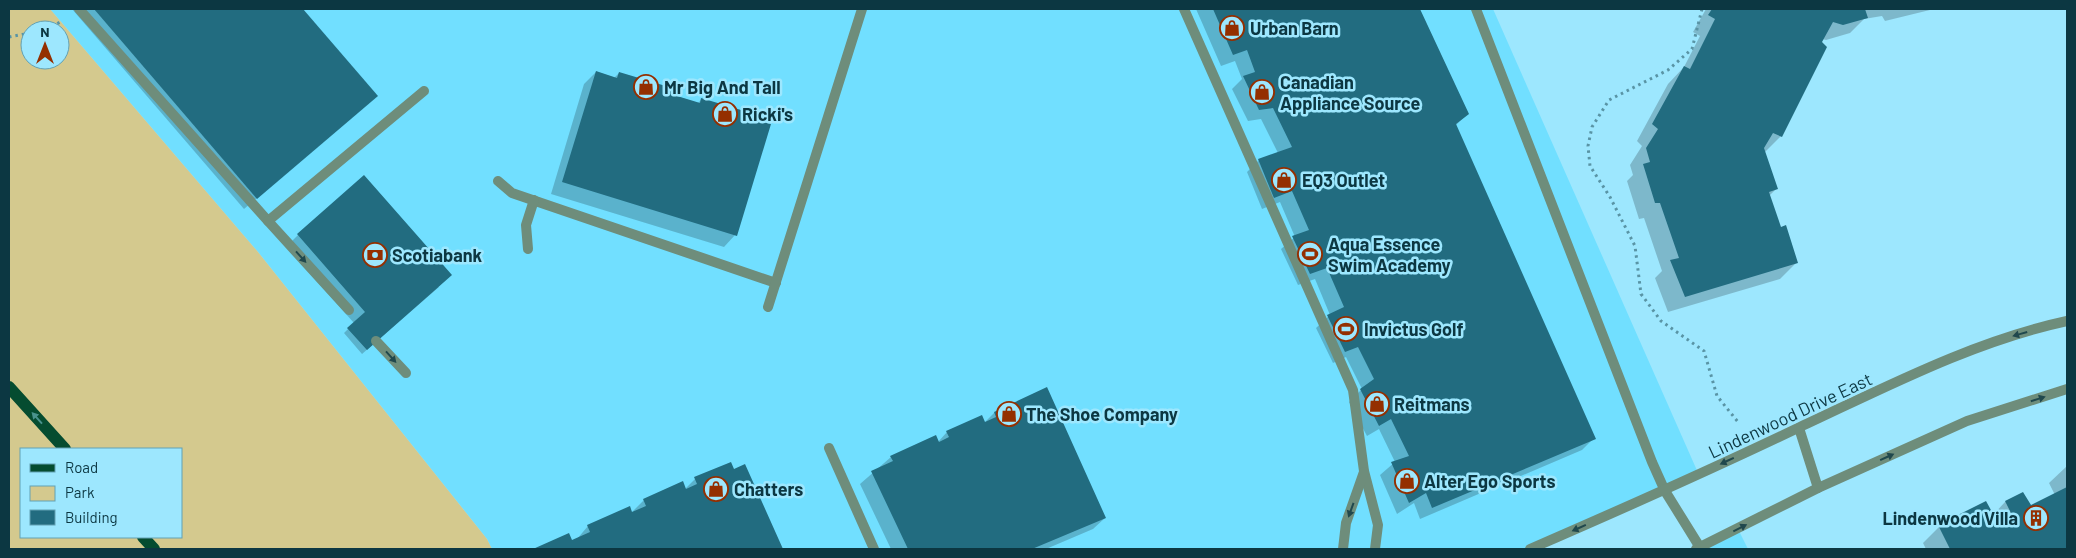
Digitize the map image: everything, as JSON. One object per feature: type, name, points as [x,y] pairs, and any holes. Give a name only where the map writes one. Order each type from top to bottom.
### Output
[{"type":"main road","points":[[9,387],[64,448]]},
{"type":"main road","points":[[144,538],[154,549]]},
{"type":"street","points":[[78,9],[349,310]]},
{"type":"street","points":[[768,307],[862,9]]},
{"type":"street","points":[[1184,9],[1353,390],[1364,472],[1378,525],[1375,549]]},
{"type":"street","points":[[1476,9],[1665,491],[1699,549],[1818,488],[1967,421],[2067,389]]},
{"type":"street","points":[[268,221],[424,91]]},
{"type":"street","points":[[498,181],[512,193],[776,283]]},
{"type":"street","points":[[528,249],[526,225],[534,200]]},
{"type":"street","name":"Lindenwood Drive East","points":[[1530,549],[1665,491],[1948,360],[2004,339],[2067,321]]},
{"type":"street","points":[[376,340],[406,373]]},
{"type":"street","points":[[1799,428],[1818,488]]},
{"type":"street","points":[[829,448],[874,549]]},
{"type":"street","points":[[1343,549],[1346,523],[1364,472]]},
{"type":"path","points":[[1702,9],[1692,49],[1668,70],[1609,100],[1592,127],[1588,146],[1590,166],[1610,197],[1635,246],[1641,294],[1661,321],[1704,352],[1717,396],[1738,422]]},
{"type":"shaded area","points":[[50,9],[1493,9],[1699,475],[1530,549],[492,549],[487,539],[258,252],[70,32],[70,20],[59,20]]},
{"type":"shaded area","points":[[1738,529],[1748,549],[1696,549]]},
{"type":"green space","points":[[9,9],[50,9],[59,20],[20,20],[20,70],[70,70],[70,32],[258,252],[487,539],[492,549],[9,549]]},
{"type":"building","points":[[94,9],[303,9],[378,96],[257,199]]},
{"type":"building","points":[[1213,9],[1420,9],[1469,114],[1456,124],[1596,439],[1432,508],[1426,493],[1409,503],[1391,462],[1409,456],[1391,419],[1379,426],[1360,389],[1374,379],[1358,347],[1345,352],[1327,315],[1344,307],[1327,268],[1310,274],[1292,236],[1309,230],[1292,191],[1274,198],[1258,159],[1292,147],[1273,108],[1259,110],[1243,76],[1255,72],[1247,50],[1233,55]]},
{"type":"building","points":[[1712,9],[1865,9],[1868,18],[1843,25],[1833,22],[1822,42],[1827,47],[1782,137],[1773,133],[1764,148],[1778,189],[1769,192],[1781,227],[1786,225],[1798,263],[1685,297],[1670,260],[1679,258],[1660,203],[1655,203],[1643,164],[1650,162],[1646,148],[1658,129],[1652,124],[1684,66],[1690,69],[1715,19],[1708,15]]},
{"type":"building","points":[[596,71],[617,78],[619,72],[679,90],[677,96],[700,103],[701,98],[751,113],[749,118],[771,124],[737,236],[562,182]]},
{"type":"building","name":"Scotiabank","points":[[364,175],[452,275],[367,350],[347,328],[365,312],[297,234]]},
{"type":"building","points":[[1047,387],[1106,518],[1032,549],[908,549],[871,471],[893,461],[890,456],[936,435],[939,442],[949,437],[946,431],[982,415],[985,422],[996,417],[994,412]]},
{"type":"building","points":[[731,462],[734,469],[745,464],[783,549],[533,549],[569,533],[572,540],[590,532],[587,525],[630,506],[632,512],[646,506],[643,499],[683,481],[686,489],[697,484],[694,477]]},
{"type":"building","name":"Lindenwood Villa","points":[[2067,487],[2067,549],[1950,549],[1938,525],[1986,501],[1997,521],[2012,515],[2005,501],[2023,492],[2031,505]]},
{"type":"place","name":"Urban Barn","points":[[1232,28]]},
{"type":"place","name":"Mr Big And Tall","points":[[646,87]]},
{"type":"place","name":"Canadian Appliance Source","points":[[1262,92]]},
{"type":"place","name":"Ricki's","points":[[725,114]]},
{"type":"place","name":"EQ3 Outlet","points":[[1284,180]]},
{"type":"place","name":"Aqua Essence Swim Academy","points":[[1310,254]]},
{"type":"place","name":"Scotiabank","points":[[375,255]]},
{"type":"place","name":"Invictus Golf","points":[[1346,329]]},
{"type":"place","name":"Reitmans","points":[[1377,404]]},
{"type":"place","name":"The Shoe Company","points":[[1009,414]]},
{"type":"place","name":"Alter Ego Sports","points":[[1407,481]]},
{"type":"place","name":"Chatters","points":[[716,489]]},
{"type":"place","name":"Lindenwood Villa","points":[[2036,518]]}]
